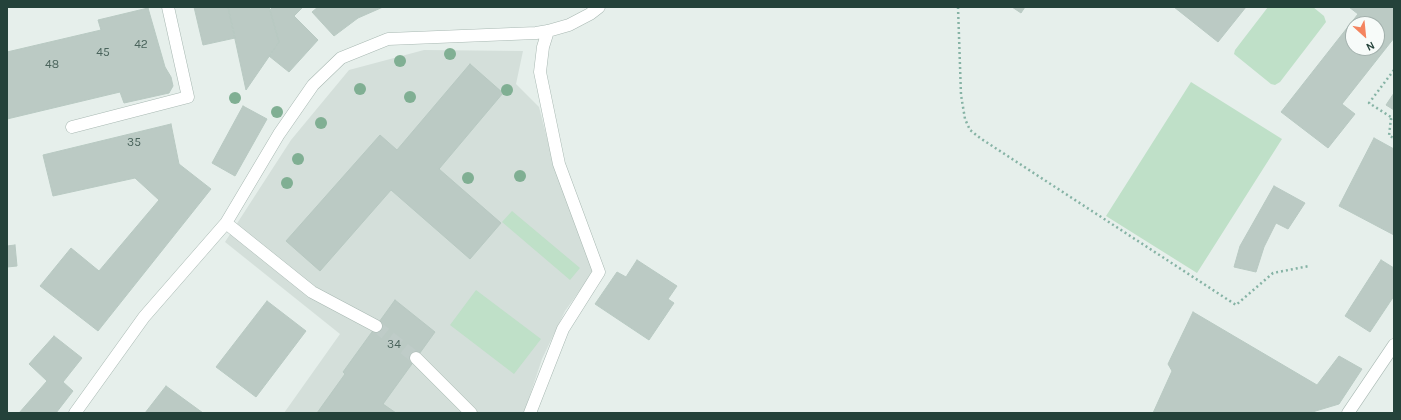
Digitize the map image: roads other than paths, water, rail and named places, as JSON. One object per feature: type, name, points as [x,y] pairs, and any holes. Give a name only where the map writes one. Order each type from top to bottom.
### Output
[{"type":"street","points":[[72,127],[188,97],[168,7]]},
{"type":"street","points":[[74,413],[144,317],[226,223],[288,122],[313,86],[340,58],[388,39],[536,33],[548,31],[570,25],[590,14],[599,7]]},
{"type":"street","points":[[530,413],[563,329],[600,272],[559,164],[540,72],[543,48],[548,31]]},
{"type":"street","points":[[226,223],[312,292],[376,326]]},
{"type":"street","points":[[1348,413],[1394,345]]},
{"type":"street","points":[[416,358],[471,413]]},
{"type":"tunnel","points":[[376,326],[416,358]]}]
